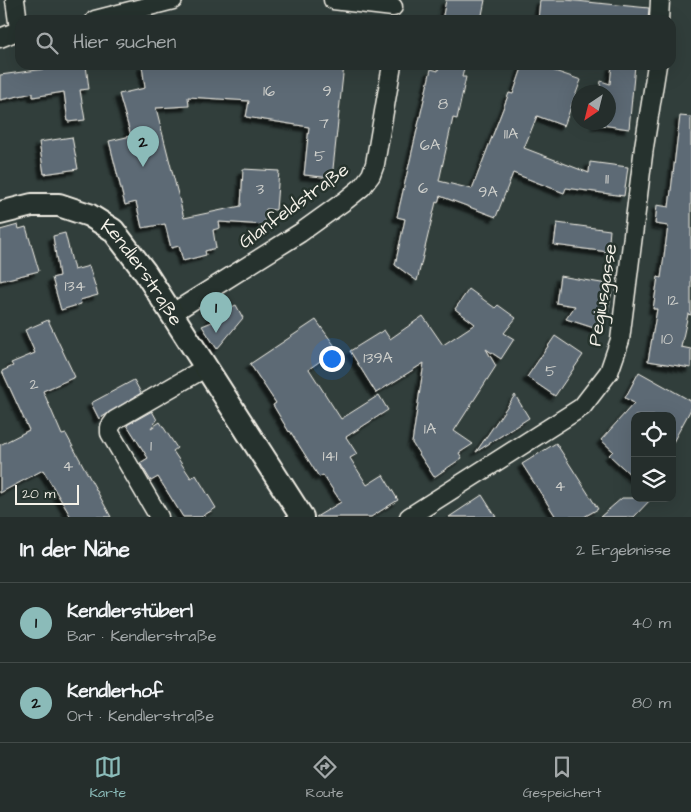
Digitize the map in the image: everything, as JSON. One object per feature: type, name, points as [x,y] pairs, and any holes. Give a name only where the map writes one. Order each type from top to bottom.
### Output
[{"type":"street","points":[[15,0],[18,15]]},
{"type":"street","points":[[114,15],[173,0]]},
{"type":"street","points":[[333,0],[395,9]]},
{"type":"street","points":[[659,15],[660,0]]},
{"type":"street","points":[[0,38],[15,33]]},
{"type":"street","name":"Glanfeldstraße","points":[[172,314],[300,233],[362,187],[376,164],[391,70]]},
{"type":"street","name":"Pegiusgasse","points":[[409,517],[582,407],[609,372],[620,340],[644,147],[656,70]]},
{"type":"street","name":"Kendlerstraße","points":[[0,213],[32,204],[59,205],[89,215],[113,230],[131,251],[302,517]]},
{"type":"street","points":[[159,517],[110,433],[110,427],[115,420],[205,368]]},
{"type":"building","points":[[446,0],[485,0],[482,15],[443,15]]},
{"type":"building","points":[[540,0],[566,0],[649,8],[648,15],[538,15]]},
{"type":"building","points":[[38,70],[87,70],[89,89],[80,90],[85,120],[68,122],[64,92],[33,97],[33,93],[0,100],[0,75]]},
{"type":"building","points":[[143,70],[343,70],[332,178],[304,175],[309,127],[246,117],[249,101],[188,97],[189,106],[156,108],[184,218],[241,206],[243,169],[279,171],[276,210],[266,209],[265,225],[219,222],[220,228],[213,230],[216,248],[205,251],[206,255],[183,261],[179,246],[171,248],[165,224],[142,228],[136,202],[125,205],[109,141],[131,136],[119,94],[145,88]]},
{"type":"building","points":[[431,70],[464,70],[462,77],[466,77],[457,119],[453,118],[439,181],[472,189],[509,93],[513,94],[521,70],[552,70],[581,80],[579,85],[571,85],[571,107],[564,126],[537,116],[524,148],[589,173],[590,162],[628,167],[624,196],[566,188],[564,193],[513,173],[496,217],[440,196],[438,203],[436,202],[417,281],[395,265],[405,219],[397,217]]},
{"type":"building","points":[[611,70],[635,70],[629,129],[616,127],[616,85],[600,85],[601,81],[610,84]]},
{"type":"building","points":[[680,116],[691,117],[691,315],[688,314],[681,347],[691,349],[691,368],[648,361],[657,309],[653,309],[658,277],[661,278],[668,226],[655,224],[657,205],[669,207]]},
{"type":"building","points":[[72,137],[78,169],[44,174],[39,142]]},
{"type":"building","points":[[557,223],[610,230],[608,252],[554,245]]},
{"type":"building","points":[[18,225],[19,229],[26,227],[39,271],[0,281],[0,230]]},
{"type":"building","points":[[65,233],[74,270],[89,266],[98,295],[80,300],[81,304],[61,310],[52,278],[59,276],[53,236]]},
{"type":"building","points":[[560,276],[613,285],[608,312],[600,311],[597,329],[566,319],[575,306],[556,303]]},
{"type":"building","points":[[469,289],[495,308],[498,305],[516,318],[504,333],[514,339],[501,359],[486,349],[496,366],[454,431],[473,444],[459,453],[462,458],[434,477],[412,443],[424,363],[376,393],[350,351],[384,330],[390,339],[423,316],[443,345],[475,324],[455,309]]},
{"type":"building","points":[[236,305],[243,318],[217,349],[202,326],[212,322],[210,317]]},
{"type":"building","points":[[48,320],[75,377],[43,391],[62,435],[66,434],[111,517],[71,517],[43,470],[0,493],[0,445],[29,430],[2,371],[13,366],[11,363],[35,353],[25,330]]},
{"type":"building","points":[[316,320],[337,349],[309,369],[341,419],[379,395],[388,410],[346,437],[357,454],[350,458],[367,485],[383,475],[398,500],[371,517],[316,517],[341,502],[323,475],[319,477],[289,432],[273,405],[276,403],[250,364]]},
{"type":"building","points":[[555,336],[583,355],[555,396],[527,377]]},
{"type":"building","points":[[639,372],[691,401],[691,409],[676,437],[676,412],[631,412],[631,475],[609,455],[613,451],[601,440],[634,403],[625,398]]},
{"type":"building","points":[[134,380],[141,393],[99,419],[91,403]]},
{"type":"building","points":[[515,395],[529,418],[476,452]]},
{"type":"building","points":[[152,411],[157,420],[151,428],[160,422],[177,448],[173,451],[191,478],[196,475],[216,508],[201,517],[183,517],[158,477],[151,481],[140,463],[148,458],[127,425]]},
{"type":"building","points":[[556,443],[598,509],[584,517],[556,517],[522,464]]},
{"type":"building","points":[[482,495],[496,517],[449,517]]},
{"type":"building","points":[[622,498],[631,498],[631,502],[648,502],[634,517],[600,517]]},
{"type":"place","name":"Kendlerhof","points":[[143,167]]},
{"type":"place","name":"Kendlerstüberl","points":[[216,333]]}]
